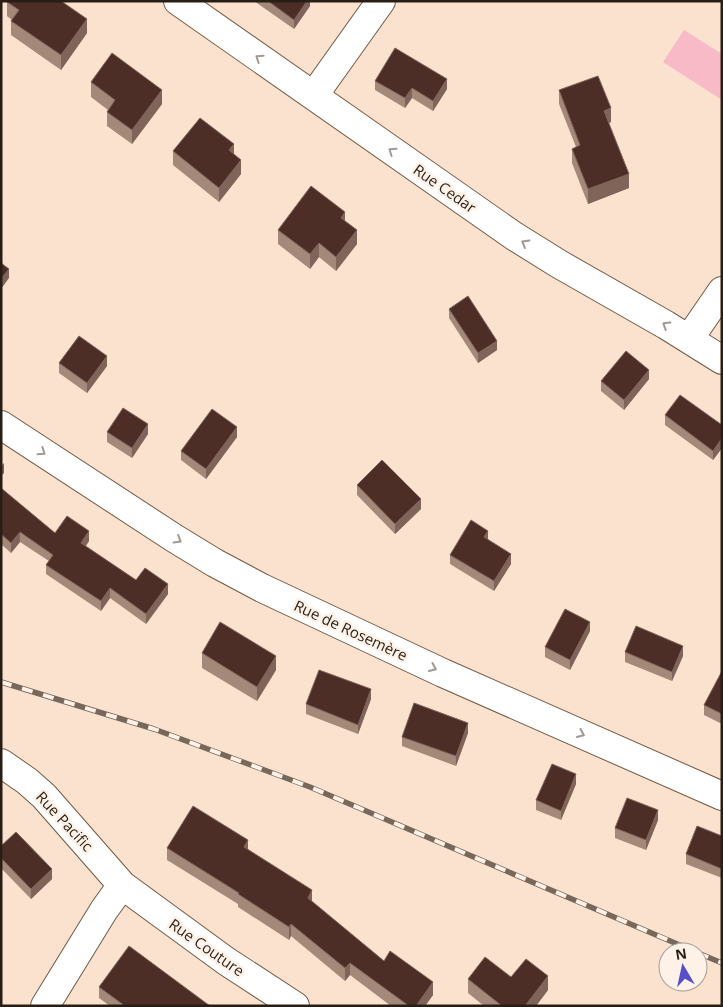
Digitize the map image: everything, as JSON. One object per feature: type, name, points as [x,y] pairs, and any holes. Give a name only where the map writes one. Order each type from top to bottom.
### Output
[{"type":"street","name":"Rue Cedar","points":[[178,1],[514,236],[558,264],[722,360]]},
{"type":"street","points":[[314,95],[380,1]]},
{"type":"street","points":[[689,339],[722,291]]},
{"type":"street","name":"Rue de Rosemère","points":[[1,425],[174,538],[262,588],[400,654],[722,796]]},
{"type":"street","name":"Rue Pacific","points":[[1,763],[27,781],[44,796],[122,885]]},
{"type":"street","points":[[45,1006],[104,910],[122,885]]},
{"type":"street","name":"Rue Couture","points":[[122,885],[226,961],[294,1006]]},
{"type":"shaded area","points":[[684,30],[722,54],[722,100],[663,62]]},
{"type":"building","points":[[7,1],[61,1],[87,19],[61,55],[11,21],[19,10]]},
{"type":"building","points":[[268,1],[307,1],[294,20]]},
{"type":"building","points":[[395,48],[447,79],[433,101],[412,88],[405,98],[375,81]]},
{"type":"building","points":[[112,53],[162,90],[132,130],[107,112],[115,100],[91,82]]},
{"type":"building","points":[[598,76],[611,108],[604,111],[629,174],[588,189],[572,149],[580,145],[559,90]]},
{"type":"building","points":[[200,118],[234,144],[229,150],[241,160],[219,188],[173,151]]},
{"type":"building","points":[[311,186],[345,212],[341,218],[357,230],[336,257],[319,243],[310,254],[278,230]]},
{"type":"building","points":[[1,263],[9,269],[1,279]]},
{"type":"building","points":[[468,296],[497,341],[478,353],[449,309]]},
{"type":"building","points":[[79,336],[107,356],[87,383],[59,363]]},
{"type":"building","points":[[626,351],[649,370],[624,400],[601,381]]},
{"type":"building","points":[[680,395],[722,425],[722,438],[713,451],[665,415]]},
{"type":"building","points":[[123,408],[148,424],[132,448],[107,432]]},
{"type":"building","points":[[212,409],[237,427],[206,469],[181,451]]},
{"type":"building","points":[[382,460],[421,499],[395,524],[357,485]]},
{"type":"building","points":[[1,488],[55,533],[67,516],[89,531],[81,543],[136,580],[145,568],[168,584],[146,614],[110,588],[101,601],[46,565],[53,555],[20,532],[11,543],[1,534]]},
{"type":"building","points":[[471,520],[488,531],[484,537],[511,554],[494,581],[450,555]]},
{"type":"building","points":[[565,609],[590,622],[570,660],[545,647]]},
{"type":"building","points":[[220,622],[276,656],[257,687],[202,653]]},
{"type":"building","points":[[636,626],[683,646],[672,672],[625,652]]},
{"type":"building","points":[[319,670],[371,689],[358,725],[306,704]]},
{"type":"building","points":[[722,671],[722,714],[704,705]]},
{"type":"building","points":[[414,703],[468,723],[456,756],[402,737]]},
{"type":"building","points":[[552,764],[576,774],[561,811],[536,800]]},
{"type":"building","points":[[627,798],[658,810],[646,840],[615,828]]},
{"type":"building","points":[[193,806],[248,840],[244,847],[312,890],[308,898],[384,961],[390,951],[433,982],[416,1006],[409,1006],[350,963],[345,968],[291,924],[289,927],[167,848]]},
{"type":"building","points":[[697,826],[722,836],[722,869],[686,854]]},
{"type":"building","points":[[16,832],[52,869],[31,889],[1,858],[1,846]]},
{"type":"building","points":[[129,946],[210,1006],[125,1006],[99,987]]},
{"type":"building","points":[[485,957],[511,977],[526,959],[548,976],[525,1006],[502,1006],[468,979]]},
{"type":"railway","points":[[1,682],[154,729],[310,787],[673,942]]},
{"type":"railway","points":[[708,957],[722,963]]}]
